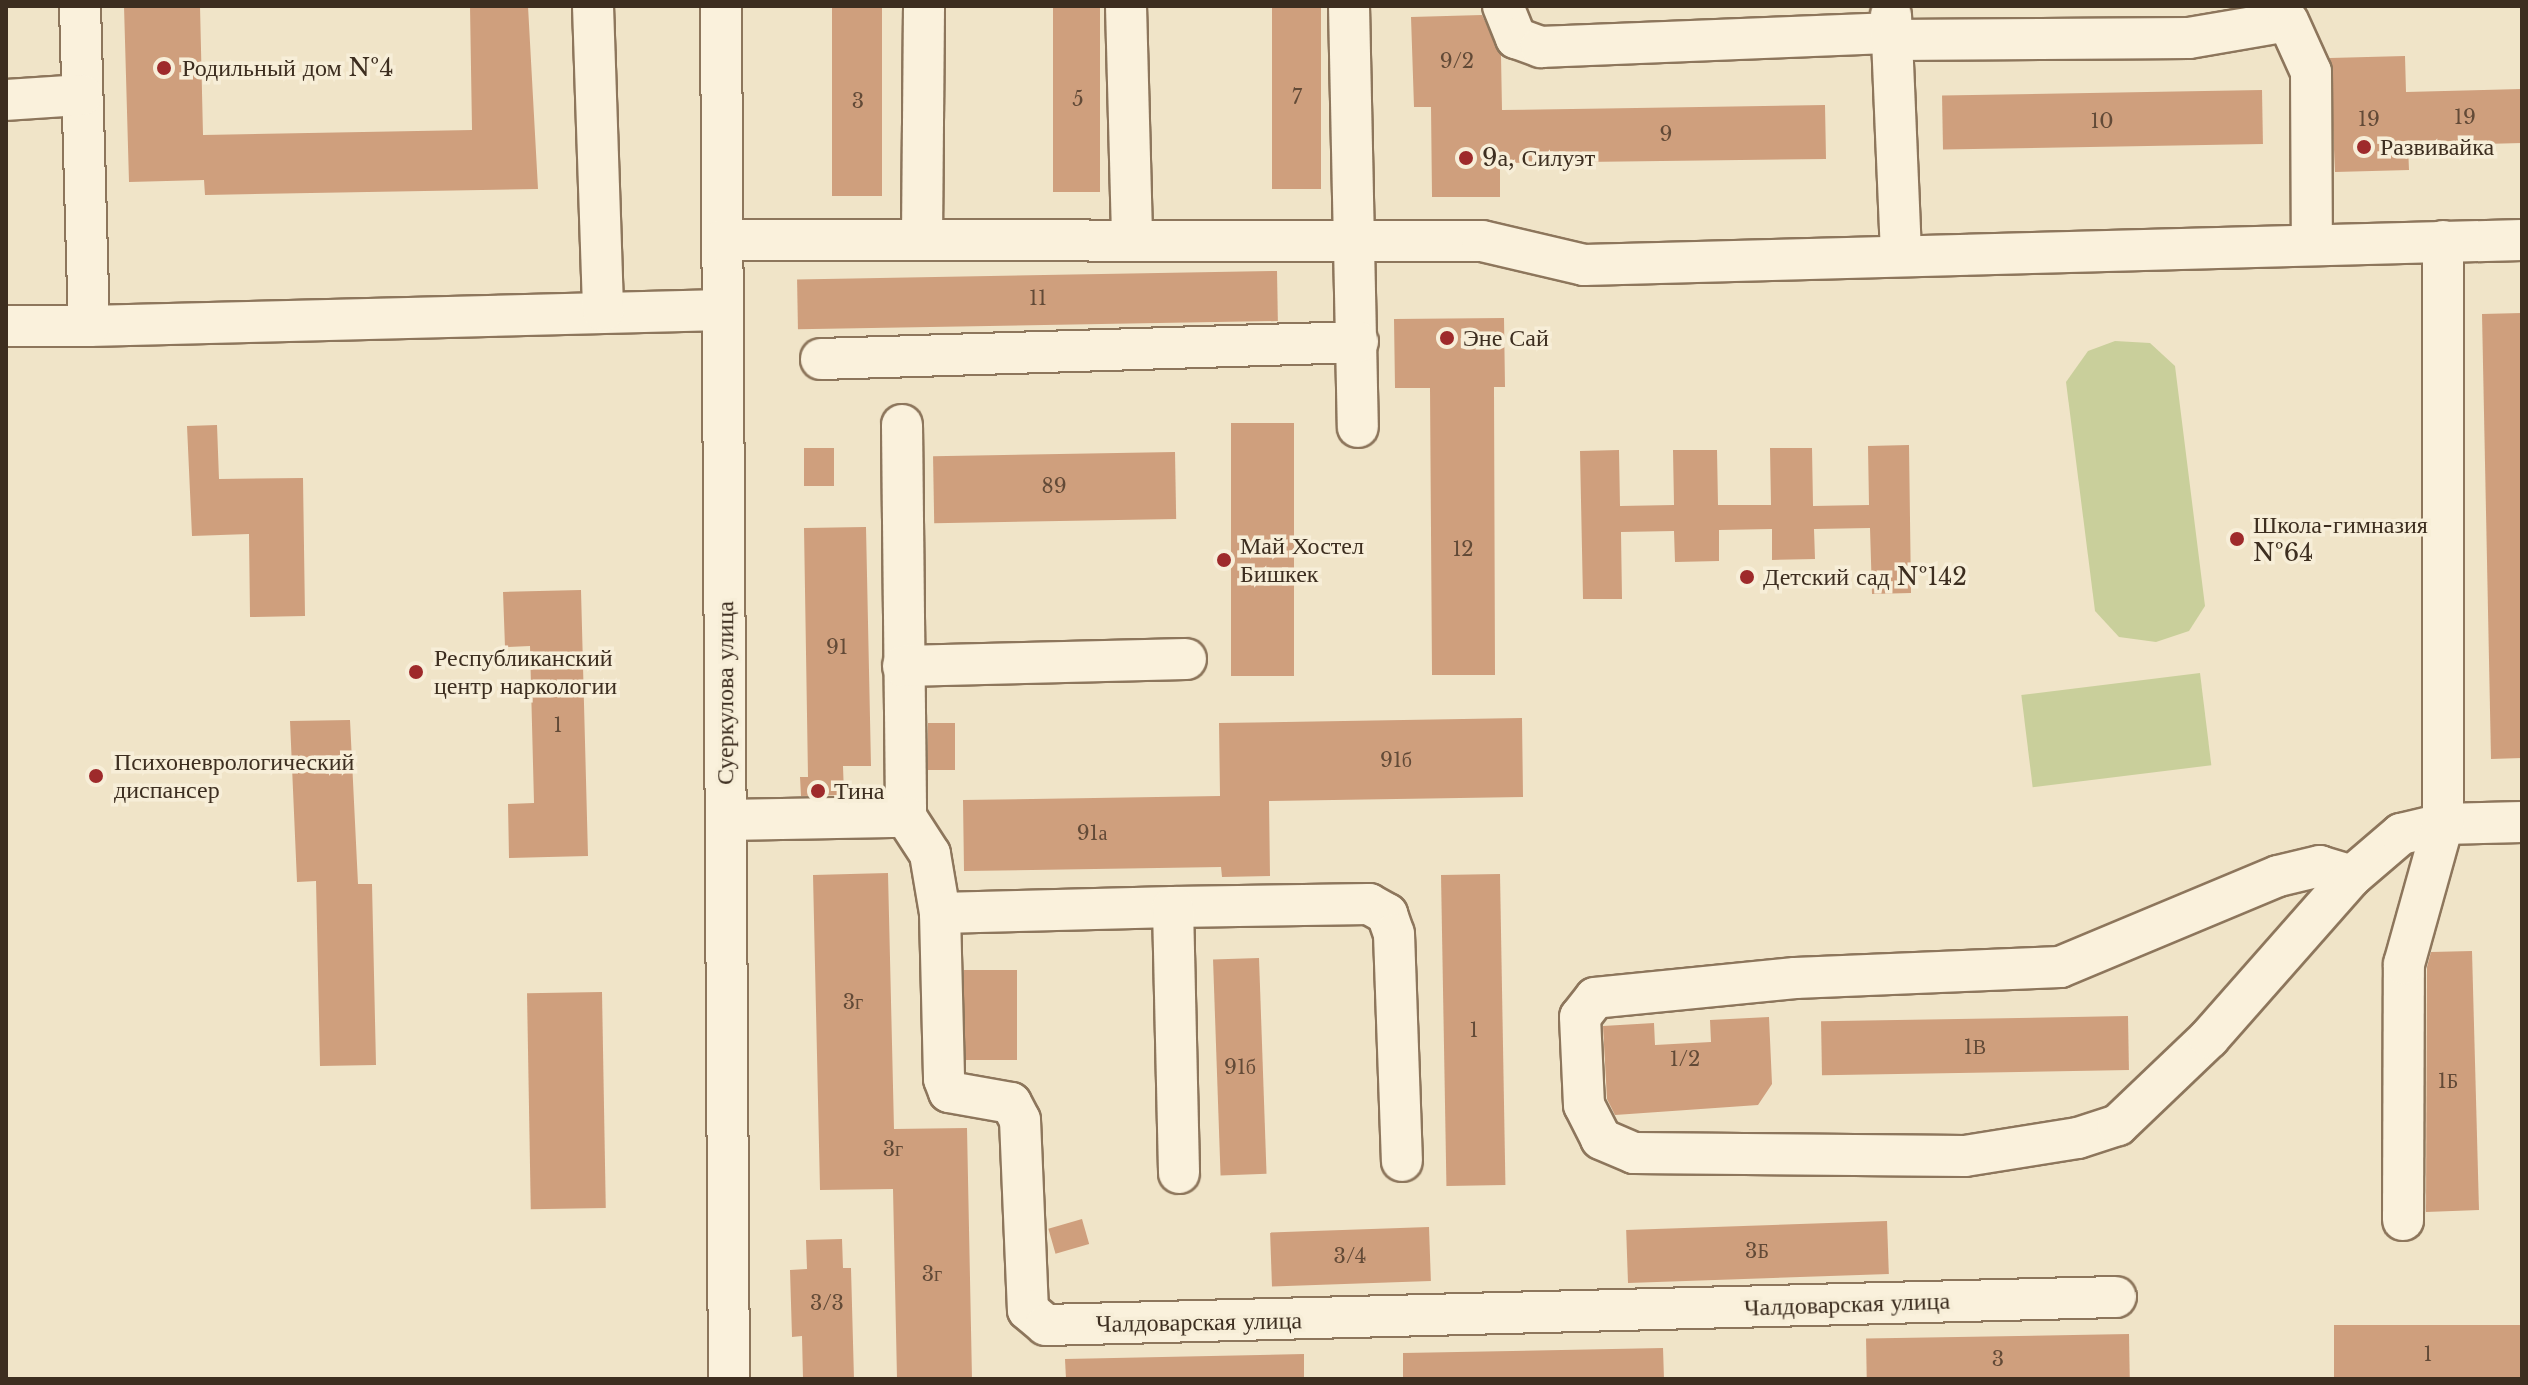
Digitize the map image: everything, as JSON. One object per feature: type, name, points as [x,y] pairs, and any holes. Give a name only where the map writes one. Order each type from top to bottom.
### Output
[{"type":"street","points":[[80,6],[89,326]]},
{"type":"street","points":[[593,6],[603,311]]},
{"type":"street","name":"Суеркулова улица","points":[[721,6],[729,1379]]},
{"type":"street","points":[[922,237],[924,6]]},
{"type":"street","points":[[1126,6],[1132,238]]},
{"type":"street","points":[[1349,6],[1358,427]]},
{"type":"street","points":[[1503,6],[1516,38],[1541,47],[1892,26],[2189,38],[2288,21],[2311,72],[2312,244]]},
{"type":"street","points":[[1892,26],[1901,255]]},
{"type":"street","points":[[6,100],[82,95]]},
{"type":"street","points":[[723,240],[1356,238],[1503,243],[1563,265],[2522,240]]},
{"type":"street","points":[[2403,1220],[2404,964],[2443,824],[2443,241]]},
{"type":"street","points":[[6,326],[723,310]]},
{"type":"street","points":[[821,359],[1358,342]]},
{"type":"street","points":[[726,820],[906,817],[902,425]]},
{"type":"street","points":[[903,666],[1186,659]]},
{"type":"street","name":"Чалдоварская улица","points":[[906,817],[930,854],[940,913],[944,1079],[949,1092],[1011,1103],[1020,1120],[1028,1310],[1046,1325],[2116,1297]]},
{"type":"street","points":[[2352,876],[2320,866],[2278,876],[2060,967],[1795,978],[1595,998],[1580,1017],[1584,1105],[1601,1139],[1634,1153],[1965,1156],[2078,1138],[2118,1125],[2209,1038],[2352,876],[2401,834],[2443,824],[2522,822]]},
{"type":"street","points":[[940,913],[1369,904],[1387,914],[1394,934],[1402,1161]]},
{"type":"street","points":[[1173,907],[1179,1173]]},
{"type":"green space","points":[[2115,341],[2150,343],[2175,366],[2205,606],[2189,631],[2156,642],[2119,637],[2095,611],[2066,382],[2088,351]]},
{"type":"green space","points":[[2200,673],[2211,765],[2033,787],[2021,695]]},
{"type":"building","name":"Родильный дом №4","points":[[124,6],[200,6],[203,135],[472,130],[470,6],[528,6],[538,189],[205,195],[204,180],[129,182]]},
{"type":"building","points":[[832,6],[882,6],[882,196],[832,196]]},
{"type":"building","points":[[1053,6],[1100,6],[1100,192],[1053,192]]},
{"type":"building","points":[[1272,6],[1321,6],[1321,189],[1272,189]]},
{"type":"building","points":[[1482,15],[1501,55],[1502,110],[1825,105],[1826,159],[1500,163],[1500,197],[1432,197],[1431,107],[1414,107],[1411,17]]},
{"type":"building","points":[[2405,56],[2406,92],[2522,89],[2522,143],[2408,146],[2409,170],[2335,172],[2330,58]]},
{"type":"building","points":[[2262,90],[2263,144],[1943,150],[1942,96]]},
{"type":"building","points":[[1277,271],[1278,321],[798,329],[797,279]]},
{"type":"building","points":[[2522,313],[2522,758],[2491,759],[2482,314]]},
{"type":"building","points":[[1504,318],[1505,387],[1494,387],[1495,675],[1432,675],[1430,388],[1395,388],[1394,319]]},
{"type":"building","points":[[1231,423],[1294,423],[1294,676],[1231,676]]},
{"type":"building","points":[[217,425],[219,479],[303,478],[305,616],[250,617],[249,534],[192,536],[187,426]]},
{"type":"building","points":[[1909,445],[1911,593],[1872,594],[1870,528],[1814,529],[1815,559],[1772,560],[1772,529],[1719,530],[1719,561],[1675,562],[1674,531],[1621,532],[1622,599],[1583,599],[1580,451],[1619,450],[1620,506],[1674,505],[1673,450],[1717,450],[1718,505],[1771,505],[1770,448],[1812,448],[1813,506],[1869,505],[1868,446]]},
{"type":"building","points":[[804,448],[834,448],[834,486],[804,486]]},
{"type":"building","points":[[1175,452],[1176,519],[934,523],[933,456]]},
{"type":"building","points":[[866,527],[871,766],[843,766],[844,795],[801,796],[800,777],[808,777],[804,528]]},
{"type":"building","points":[[581,590],[588,856],[509,858],[508,804],[534,803],[530,646],[505,647],[503,592]]},
{"type":"building","points":[[1522,718],[1523,797],[1269,801],[1270,876],[1222,877],[1221,867],[964,871],[963,800],[1220,796],[1219,723]]},
{"type":"building","points":[[350,720],[358,884],[372,884],[376,1065],[320,1066],[316,881],[297,882],[290,721]]},
{"type":"building","points":[[928,723],[955,723],[955,770],[928,770]]},
{"type":"building","points":[[888,873],[894,1129],[967,1128],[972,1379],[897,1379],[893,1189],[820,1190],[813,875]]},
{"type":"building","points":[[1500,874],[1505,1185],[1446,1186],[1441,875]]},
{"type":"building","points":[[2472,951],[2479,1210],[2426,1212],[2427,967],[2431,952]]},
{"type":"building","points":[[1259,958],[1267,1174],[1221,1175],[1213,960]]},
{"type":"building","points":[[964,970],[1017,970],[1017,1060],[964,1060]]},
{"type":"building","points":[[602,992],[606,1208],[531,1209],[527,993]]},
{"type":"building","points":[[2128,1016],[2129,1070],[1822,1075],[1821,1021]]},
{"type":"building","points":[[1769,1017],[1772,1084],[1758,1105],[1615,1115],[1607,1099],[1603,1026],[1654,1023],[1655,1045],[1711,1042],[1710,1020]]},
{"type":"building","points":[[1082,1219],[1089,1244],[1056,1254],[1048,1229]]},
{"type":"building","points":[[1887,1221],[1889,1274],[1628,1283],[1626,1230]]},
{"type":"building","points":[[1429,1227],[1431,1281],[1272,1287],[1270,1233]]},
{"type":"building","points":[[842,1239],[843,1268],[851,1268],[854,1379],[803,1379],[802,1336],[792,1337],[790,1270],[807,1269],[806,1240]]},
{"type":"building","points":[[2334,1325],[2522,1325],[2522,1379],[2334,1379]]},
{"type":"building","points":[[2129,1334],[2130,1379],[1867,1379],[1866,1339]]},
{"type":"building","points":[[1663,1348],[1664,1379],[1403,1379],[1403,1353]]},
{"type":"building","points":[[1304,1354],[1304,1379],[1066,1379],[1065,1359]]},
{"type":"place","name":"Родильный дом №4","points":[[164,68]]},
{"type":"place","name":"Развивайка","points":[[2364,147]]},
{"type":"place","name":"9а, Силуэт","points":[[1466,158]]},
{"type":"place","name":"Эне Сай","points":[[1447,338]]},
{"type":"place","name":"Школа-гимназия №64","points":[[2237,539]]},
{"type":"place","name":"Май Хостел Бишкек","points":[[1224,560]]},
{"type":"place","name":"Детский сад №142","points":[[1747,577]]},
{"type":"place","name":"Республиканский центр наркологии","points":[[416,672]]},
{"type":"place","name":"Психоневрологический диспансер","points":[[96,776]]},
{"type":"place","name":"Тина","points":[[818,791]]}]
